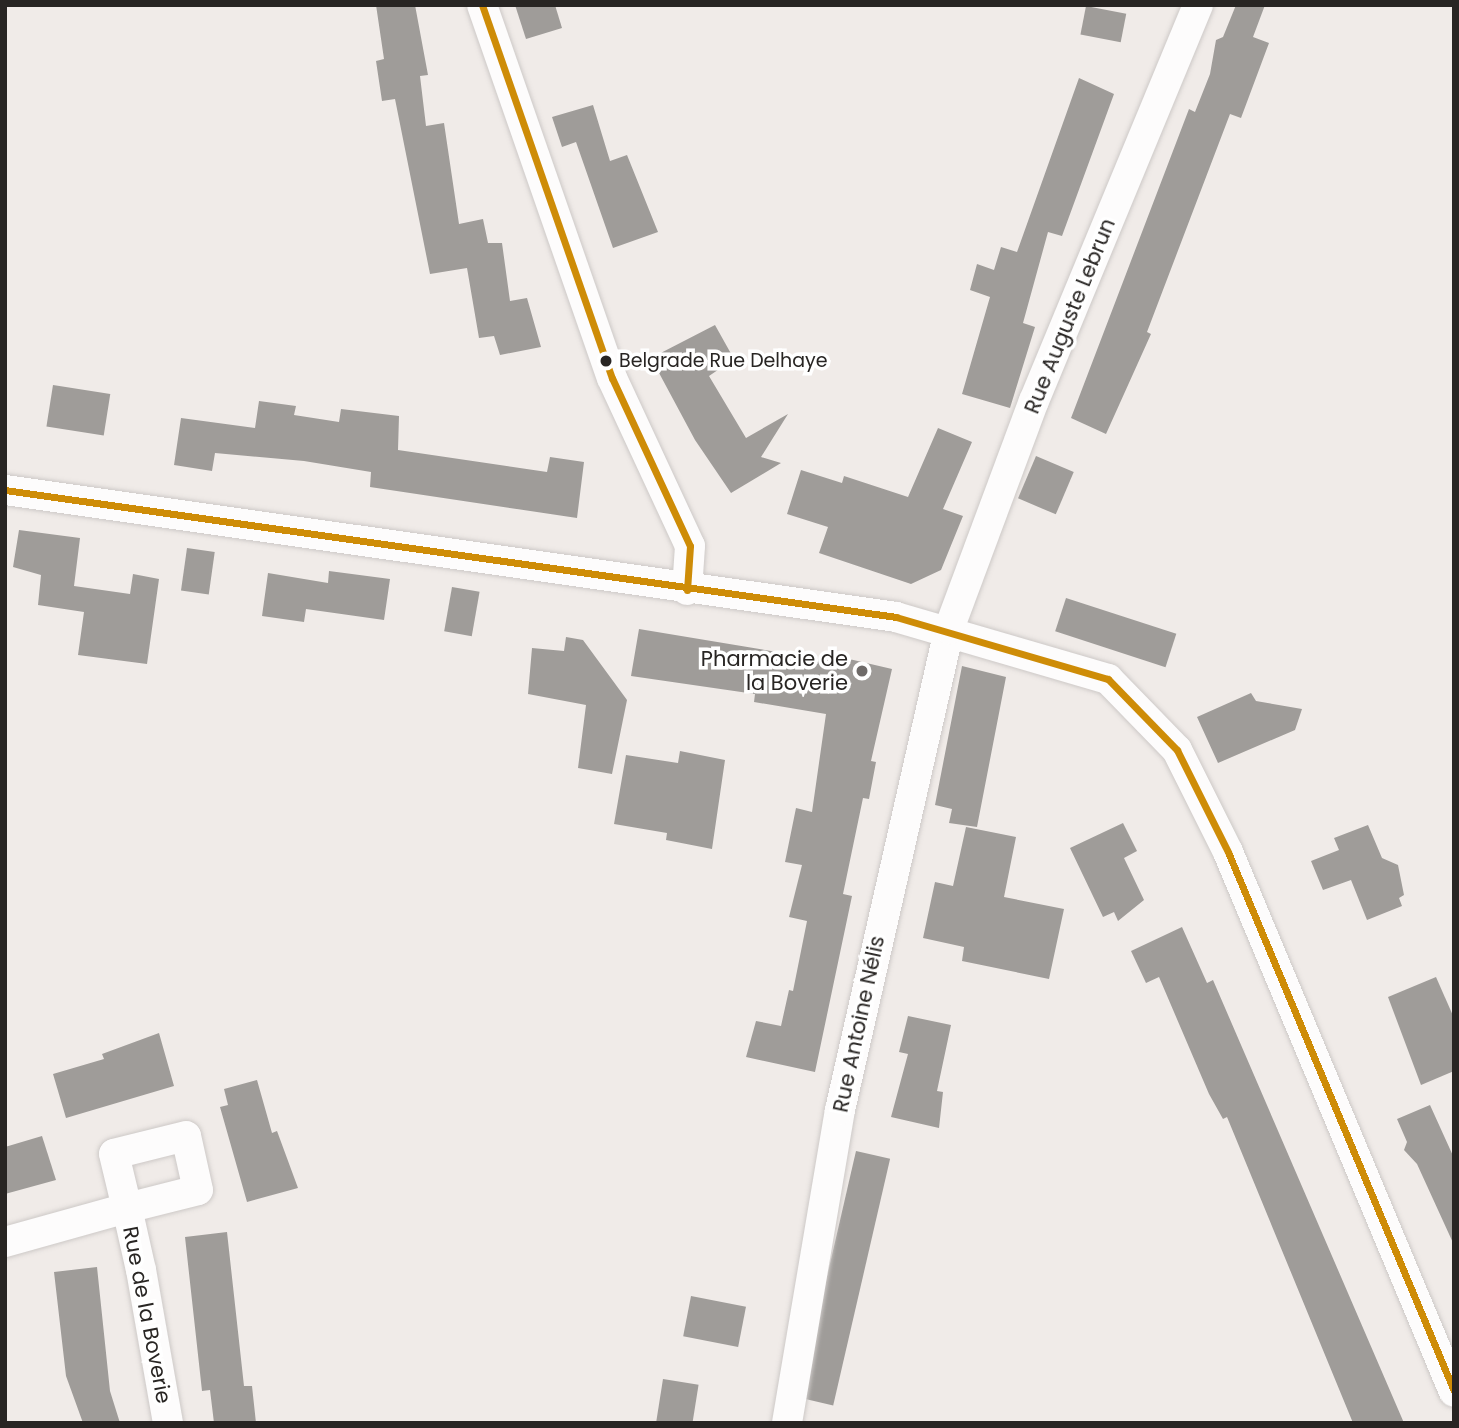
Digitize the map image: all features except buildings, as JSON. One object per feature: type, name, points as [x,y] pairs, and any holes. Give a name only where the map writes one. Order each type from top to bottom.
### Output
[{"type":"street","points":[[482,5],[612,378],[690,546],[687,590]]},
{"type":"street","name":"Rue Auguste Lebrun","points":[[948,629],[1029,413],[1198,5]]},
{"type":"street","points":[[5,489],[687,590],[897,617],[948,629],[1108,679],[1177,750],[1228,852],[1454,1392]]},
{"type":"street","name":"Rue Antoine Nélis","points":[[787,1423],[840,1110],[948,629]]},
{"type":"street","name":"Rue de la Boverie","points":[[5,1242],[127,1208],[168,1423]]},
{"type":"transit line","points":[[482,5],[612,378],[690,546],[687,590]]},
{"type":"transit line","points":[[5,490],[896,617],[1108,679],[1177,750],[1228,852],[1454,1391]]},
{"type":"place","name":"Belgrade Rue Delhaye","points":[[606,361]]},
{"type":"place","name":"Pharmacie de la Boverie","points":[[862,671]]}]
